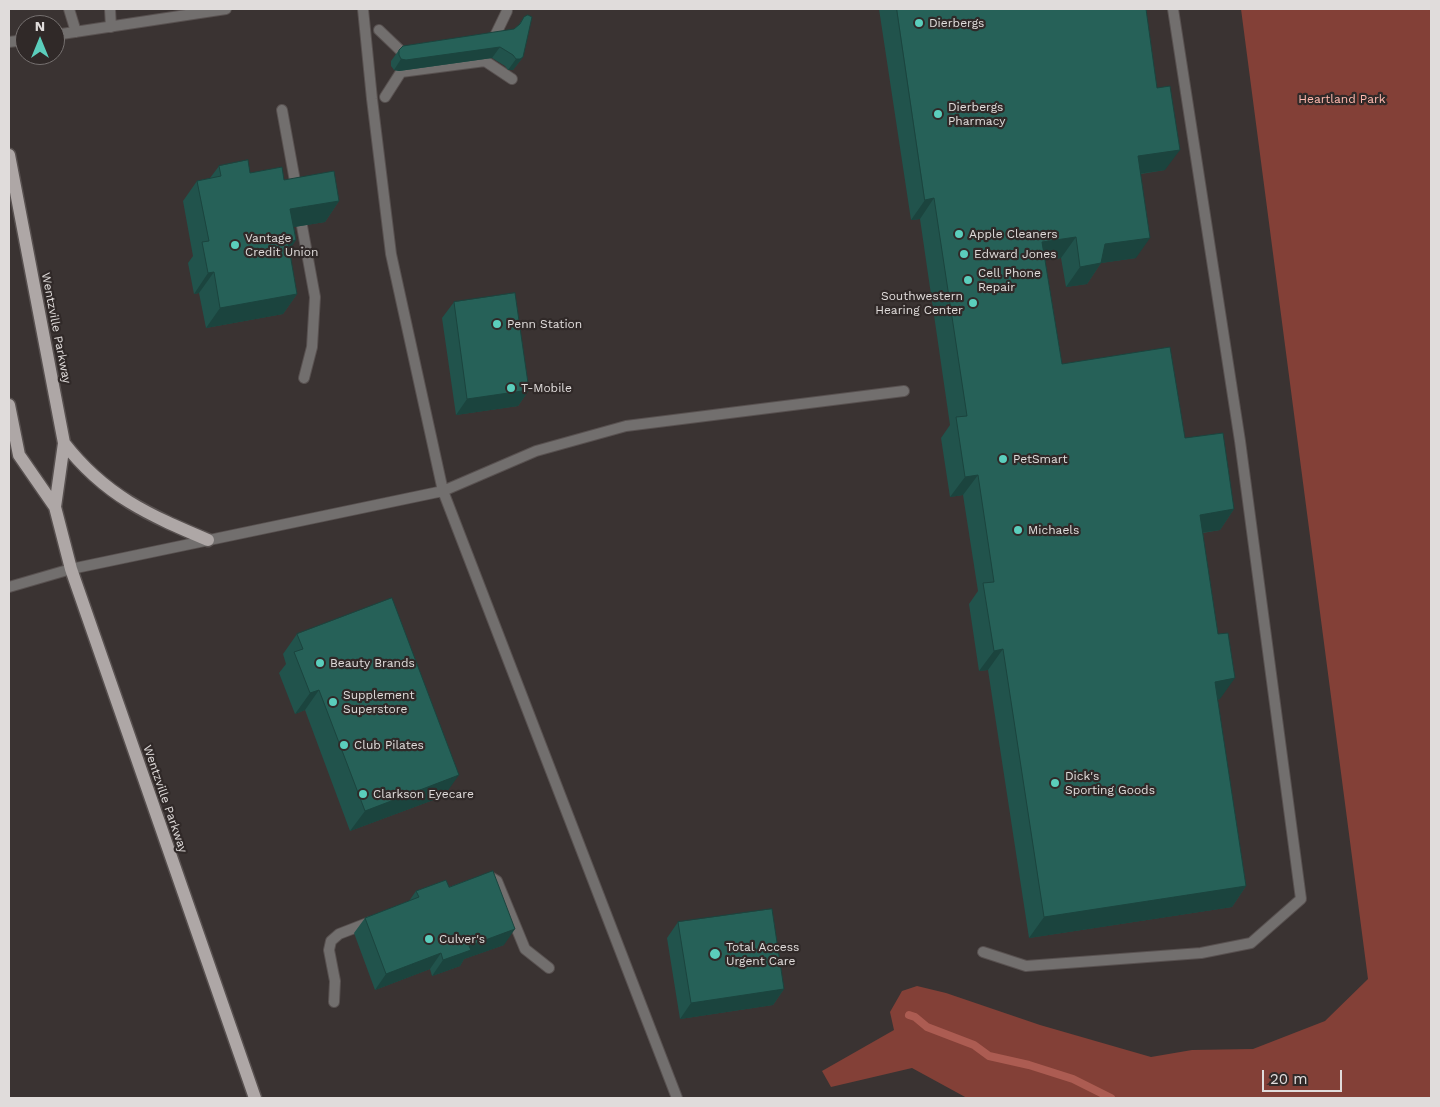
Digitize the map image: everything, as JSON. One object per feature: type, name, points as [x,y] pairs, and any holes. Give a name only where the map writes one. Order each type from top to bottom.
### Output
[{"type":"main road","name":"Wentzville Parkway","points":[[9,155],[64,443],[55,507]]},
{"type":"main road","name":"Wentzville Parkway","points":[[9,405],[19,455],[55,507],[71,569],[255,1098]]},
{"type":"main road","points":[[64,443],[78,462],[114,493],[152,516],[208,540]]},
{"type":"lane","points":[[69,9],[76,32]]},
{"type":"lane","points":[[110,9],[111,26]]},
{"type":"lane","points":[[65,34],[111,26],[162,14],[226,9]]},
{"type":"lane","points":[[362,9],[391,254],[443,491],[677,1098]]},
{"type":"lane","points":[[983,952],[1026,966],[1200,953],[1252,943],[1301,899],[1240,441],[1173,9]]},
{"type":"lane","points":[[475,43],[493,40],[507,11]]},
{"type":"lane","points":[[379,30],[402,52],[421,51]]},
{"type":"lane","points":[[385,98],[401,72],[485,61],[512,79]]},
{"type":"lane","points":[[282,110],[298,195]]},
{"type":"lane","points":[[302,226],[315,297],[312,347],[304,378]]},
{"type":"lane","points":[[9,587],[71,569],[443,491],[536,451],[626,426],[904,391]]},
{"type":"lane","points":[[474,885],[492,878],[497,881],[525,949],[549,968]]},
{"type":"lane","points":[[334,1002],[335,981],[329,950],[331,941],[339,934],[381,918]]},
{"type":"green space","name":"Heartland Park","points":[[1241,9],[1431,9],[1431,1098],[967,1098],[912,1068],[831,1087],[822,1071],[894,1030],[890,1012],[902,991],[917,986],[946,993],[1040,1025],[1151,1057],[1192,1050],[1253,1049],[1325,1021],[1368,979]]},
{"type":"building","points":[[897,9],[1146,9],[1157,88],[1170,86],[1180,150],[1138,156],[1150,238],[1105,244],[1101,263],[1080,267],[1076,237],[1042,242],[1062,364],[1170,347],[1185,438],[1223,433],[1234,509],[1200,515],[1218,634],[1228,633],[1235,678],[1215,682],[1246,886],[1044,917],[1003,649],[994,651],[983,583],[994,582],[978,475],[965,477],[956,417],[967,416],[934,198],[925,200]]},
{"type":"building","points":[[528,15],[532,17],[523,57],[520,59],[516,59],[500,47],[406,60],[401,59],[399,55],[399,50],[403,46],[514,29]]},
{"type":"building","name":"Vantage Credit Union","points":[[248,160],[250,173],[282,167],[284,180],[334,171],[339,201],[290,209],[296,240],[288,242],[297,294],[220,308],[214,272],[208,273],[202,242],[209,241],[197,181],[221,176],[219,166]]},
{"type":"building","points":[[515,293],[529,390],[467,399],[454,302]]},
{"type":"building","points":[[392,598],[459,775],[365,811],[319,690],[310,693],[294,652],[303,649],[297,634]]},
{"type":"building","name":"Culver's","points":[[493,871],[515,929],[469,946],[471,950],[443,960],[441,953],[386,974],[365,918],[419,897],[416,891],[446,880],[449,887]]},
{"type":"building","points":[[772,909],[784,989],[691,1003],[678,922]]},
{"type":"waterway","points":[[909,1015],[915,1017],[927,1027],[974,1045],[989,1056],[1029,1065],[1073,1079],[1111,1098]]},
{"type":"place","name":"Dierbergs","points":[[919,23]]},
{"type":"place","name":"Dierbergs Pharmacy","points":[[938,114]]},
{"type":"place","name":"Apple Cleaners","points":[[959,234]]},
{"type":"place","name":"Vantage Credit Union","points":[[235,245]]},
{"type":"place","name":"Edward Jones","points":[[964,254]]},
{"type":"place","name":"Cell Phone Repair","points":[[968,280]]},
{"type":"place","name":"Southwestern Hearing Center","points":[[973,303]]},
{"type":"place","name":"Penn Station","points":[[497,324]]},
{"type":"place","name":"T-Mobile","points":[[511,388]]},
{"type":"place","name":"PetSmart","points":[[1003,459]]},
{"type":"place","name":"Michaels","points":[[1018,530]]},
{"type":"place","name":"Beauty Brands","points":[[320,663]]},
{"type":"place","name":"Supplement Superstore","points":[[333,702]]},
{"type":"place","name":"Club Pilates","points":[[344,745]]},
{"type":"place","name":"Dick's Sporting Goods","points":[[1055,783]]},
{"type":"place","name":"Clarkson Eyecare","points":[[363,794]]},
{"type":"place","name":"Culver's","points":[[429,939]]},
{"type":"place","name":"Total Access Urgent Care","points":[[715,954]]}]
